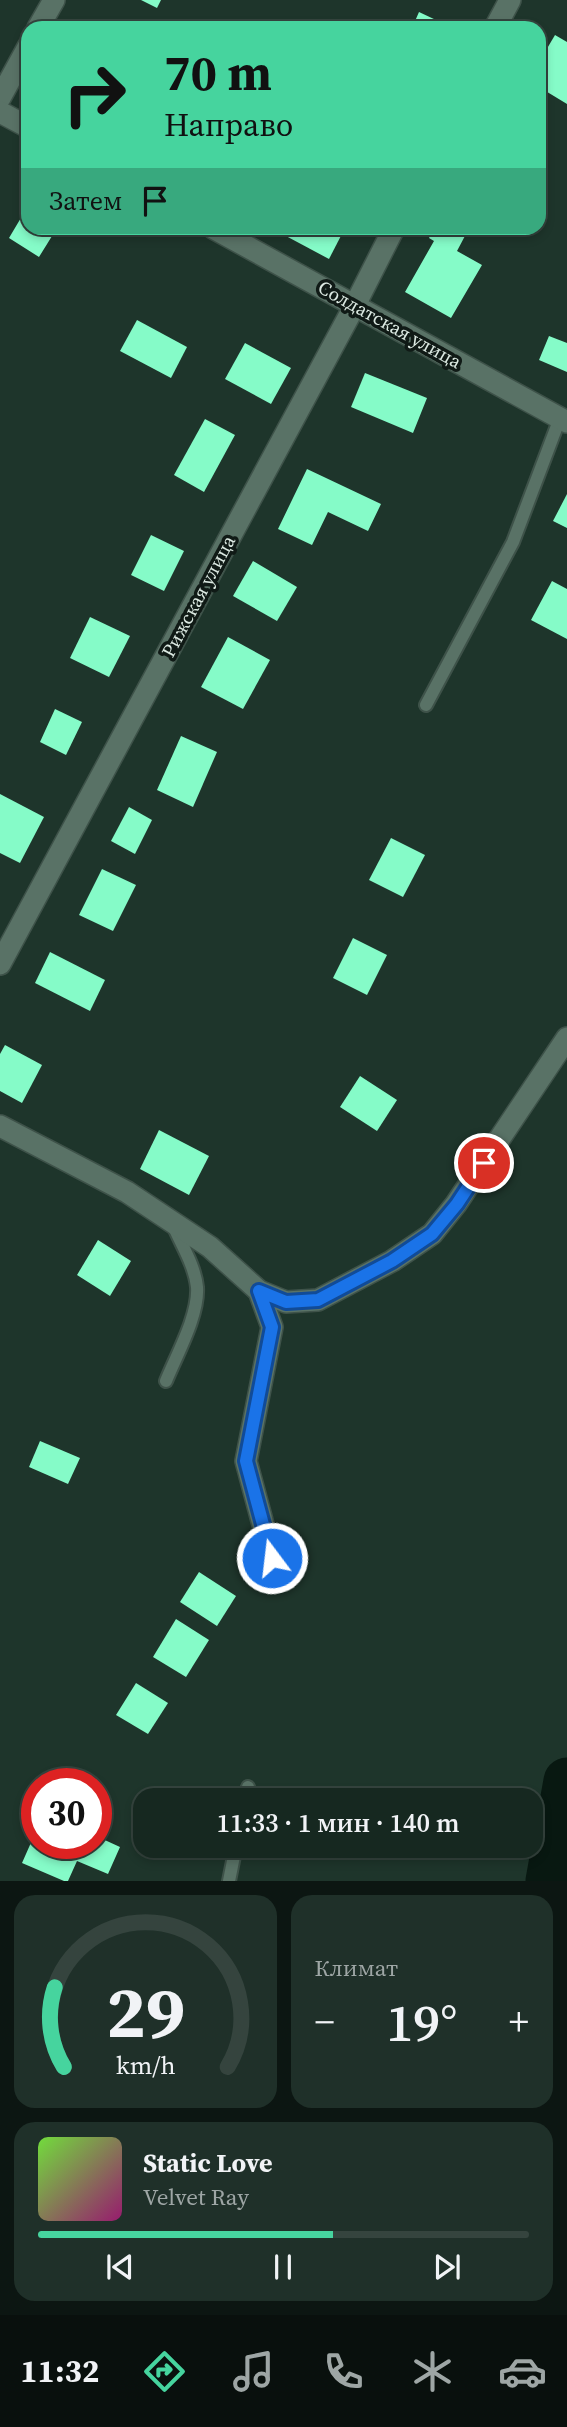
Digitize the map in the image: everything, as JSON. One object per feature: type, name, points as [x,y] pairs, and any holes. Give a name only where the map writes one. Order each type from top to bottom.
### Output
[{"type":"street","points":[[42,21],[54,0]]},
{"type":"street","points":[[499,21],[510,0]]},
{"type":"street","points":[[0,98],[21,60]]},
{"type":"street","points":[[0,112],[21,123]]},
{"type":"street","name":"Солдатская улица","points":[[225,235],[565,418]]},
{"type":"street","name":"Рижская улица","points":[[0,964],[390,235]]},
{"type":"street","points":[[0,1126],[127,1192],[210,1247],[259,1291],[286,1302],[318,1300],[392,1261],[432,1234],[457,1204],[567,1038]]},
{"type":"street","points":[[259,1291],[272,1327],[246,1461],[272,1558]]},
{"type":"lane","points":[[426,705],[513,542],[565,418]]},
{"type":"lane","points":[[166,1381],[191,1318],[196,1294],[194,1273],[172,1222]]},
{"type":"lane","points":[[229,1881],[234,1858]]},
{"type":"building","points":[[141,0],[161,0],[157,8]]},
{"type":"building","points":[[419,12],[438,21],[415,21]]},
{"type":"building","points":[[555,35],[567,42],[567,104],[546,91],[546,50]]},
{"type":"building","points":[[21,218],[21,235],[53,235],[39,257],[9,238]]},
{"type":"building","points":[[284,235],[341,235],[329,259]]},
{"type":"building","points":[[430,235],[465,235],[457,251],[482,265],[451,318],[405,292],[434,241],[429,238]]},
{"type":"building","points":[[137,320],[187,347],[171,378],[120,351]]},
{"type":"building","points":[[549,336],[567,343],[567,372],[539,360]]},
{"type":"building","points":[[245,343],[291,368],[271,404],[225,379]]},
{"type":"building","points":[[365,373],[427,398],[413,433],[351,407]]},
{"type":"building","points":[[205,419],[235,435],[204,492],[174,475]]},
{"type":"building","points":[[307,469],[381,504],[368,531],[328,512],[312,545],[278,529]]},
{"type":"building","points":[[567,494],[567,528],[553,521]]},
{"type":"building","points":[[151,535],[184,551],[164,591],[131,575]]},
{"type":"building","points":[[253,561],[297,587],[277,621],[233,596]]},
{"type":"building","points":[[552,581],[567,589],[567,639],[531,620]]},
{"type":"building","points":[[90,617],[130,636],[109,677],[70,658]]},
{"type":"building","points":[[228,637],[270,660],[243,709],[201,687]]},
{"type":"building","points":[[55,709],[82,722],[66,755],[40,742]]},
{"type":"building","points":[[181,736],[217,752],[193,807],[157,790]]},
{"type":"building","points":[[0,794],[44,817],[20,863],[0,853]]},
{"type":"building","points":[[129,807],[152,820],[135,854],[111,841]]},
{"type":"building","points":[[391,838],[425,855],[403,897],[369,880]]},
{"type":"building","points":[[102,869],[136,885],[113,931],[79,915]]},
{"type":"building","points":[[353,938],[387,955],[367,995],[333,978]]},
{"type":"building","points":[[50,952],[105,980],[90,1011],[35,983]]},
{"type":"building","points":[[5,1045],[42,1065],[22,1103],[0,1091],[0,1054]]},
{"type":"building","points":[[360,1076],[397,1100],[377,1131],[340,1107]]},
{"type":"building","points":[[159,1130],[209,1156],[189,1195],[140,1169]]},
{"type":"building","points":[[98,1240],[131,1261],[110,1296],[77,1275]]},
{"type":"building","points":[[40,1441],[80,1458],[68,1484],[29,1467]]},
{"type":"building","points":[[199,1572],[236,1596],[217,1626],[180,1602]]},
{"type":"building","points":[[176,1619],[209,1640],[186,1677],[153,1657]]},
{"type":"building","points":[[136,1683],[168,1703],[148,1734],[116,1715]]},
{"type":"building","points":[[112,1843],[120,1847],[108,1874],[77,1861],[68,1881],[22,1863],[24,1859],[112,1859]]},
{"type":"waterway","points":[[549,1881],[567,1781]]},
{"type":"route","points":[[272,1558],[246,1461],[272,1327],[259,1291],[286,1302],[318,1300],[392,1261],[432,1234],[457,1204],[484,1163]]}]
